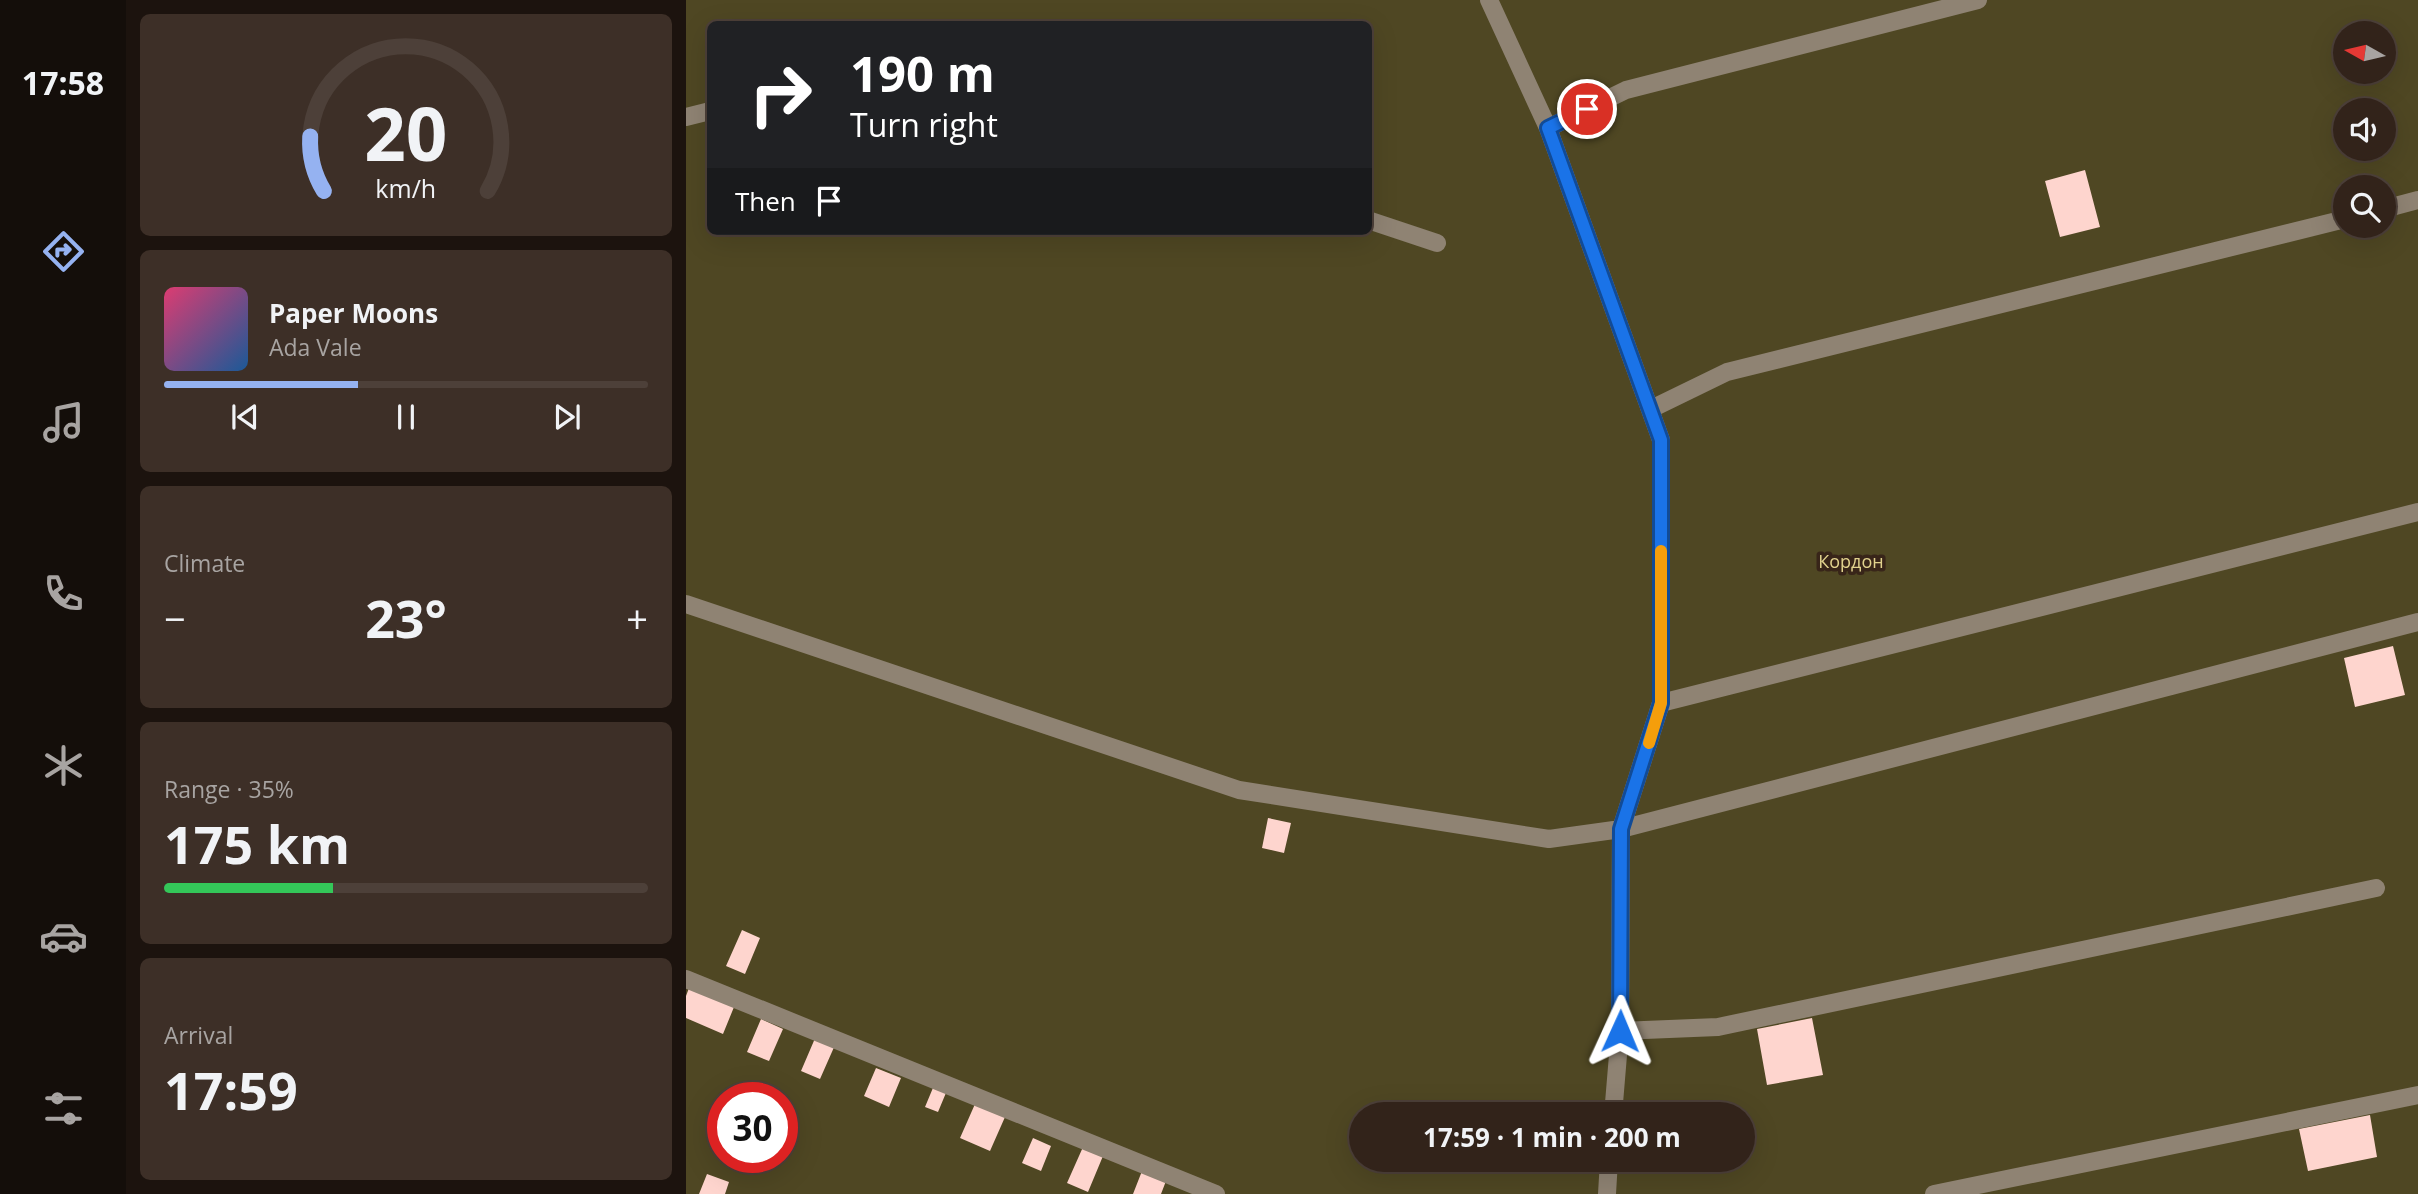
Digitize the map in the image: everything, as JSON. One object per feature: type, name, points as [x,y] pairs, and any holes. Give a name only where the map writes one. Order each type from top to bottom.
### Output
[{"type":"street","points":[[1489,0],[1548,128],[1661,440],[1661,703],[1621,829],[1620,1031],[1614,1102]]},
{"type":"street","points":[[1548,128],[1626,90],[1978,0]]},
{"type":"street","points":[[686,117],[707,112]]},
{"type":"street","points":[[2396,206],[2418,200]]},
{"type":"street","points":[[1372,221],[1437,243]]},
{"type":"street","points":[[1651,409],[1727,372],[2333,222]]},
{"type":"street","points":[[1661,703],[2418,512]]},
{"type":"street","points":[[686,604],[1238,790],[1549,839],[1621,829],[2418,622]]},
{"type":"street","points":[[1620,1031],[1718,1027],[2376,888]]},
{"type":"street","points":[[686,979],[1216,1194]]},
{"type":"street","points":[[1934,1194],[2418,1095]]},
{"type":"street","points":[[1607,1194],[1608,1172]]},
{"type":"green space","name":"Кордон","points":[[686,0],[2418,0],[2418,1194],[686,1194]]},
{"type":"building","points":[[2085,170],[2100,227],[2060,237],[2045,181]]},
{"type":"building","points":[[2393,646],[2405,695],[2355,707],[2344,658]]},
{"type":"building","points":[[1268,818],[1291,823],[1284,853],[1262,848]]},
{"type":"building","points":[[742,930],[760,938],[745,974],[726,966]]},
{"type":"building","points":[[689,988],[734,1007],[723,1034],[686,1018],[686,996]]},
{"type":"building","points":[[1812,1018],[1823,1075],[1767,1085],[1757,1029]]},
{"type":"building","points":[[761,1019],[783,1029],[769,1061],[747,1052]]},
{"type":"building","points":[[816,1036],[835,1045],[820,1079],[801,1071]]},
{"type":"building","points":[[876,1068],[901,1078],[889,1107],[864,1096]]},
{"type":"building","points":[[935,1083],[948,1088],[938,1112],[925,1107]]},
{"type":"building","points":[[975,1104],[1005,1117],[990,1151],[960,1138]]},
{"type":"building","points":[[2370,1115],[2377,1157],[2308,1171],[2299,1129]]},
{"type":"building","points":[[1033,1138],[1051,1146],[1041,1171],[1022,1163]]},
{"type":"building","points":[[1083,1147],[1103,1156],[1088,1192],[1067,1183]]},
{"type":"building","points":[[1142,1171],[1166,1181],[1161,1194],[1133,1194]]},
{"type":"building","points":[[707,1174],[729,1182],[725,1194],[699,1194]]},
{"type":"slow traffic","points":[[1649,743],[1661,703],[1661,551]]},
{"type":"route","points":[[1587,109],[1548,128],[1661,440],[1661,703],[1621,829],[1620,1031]]}]
